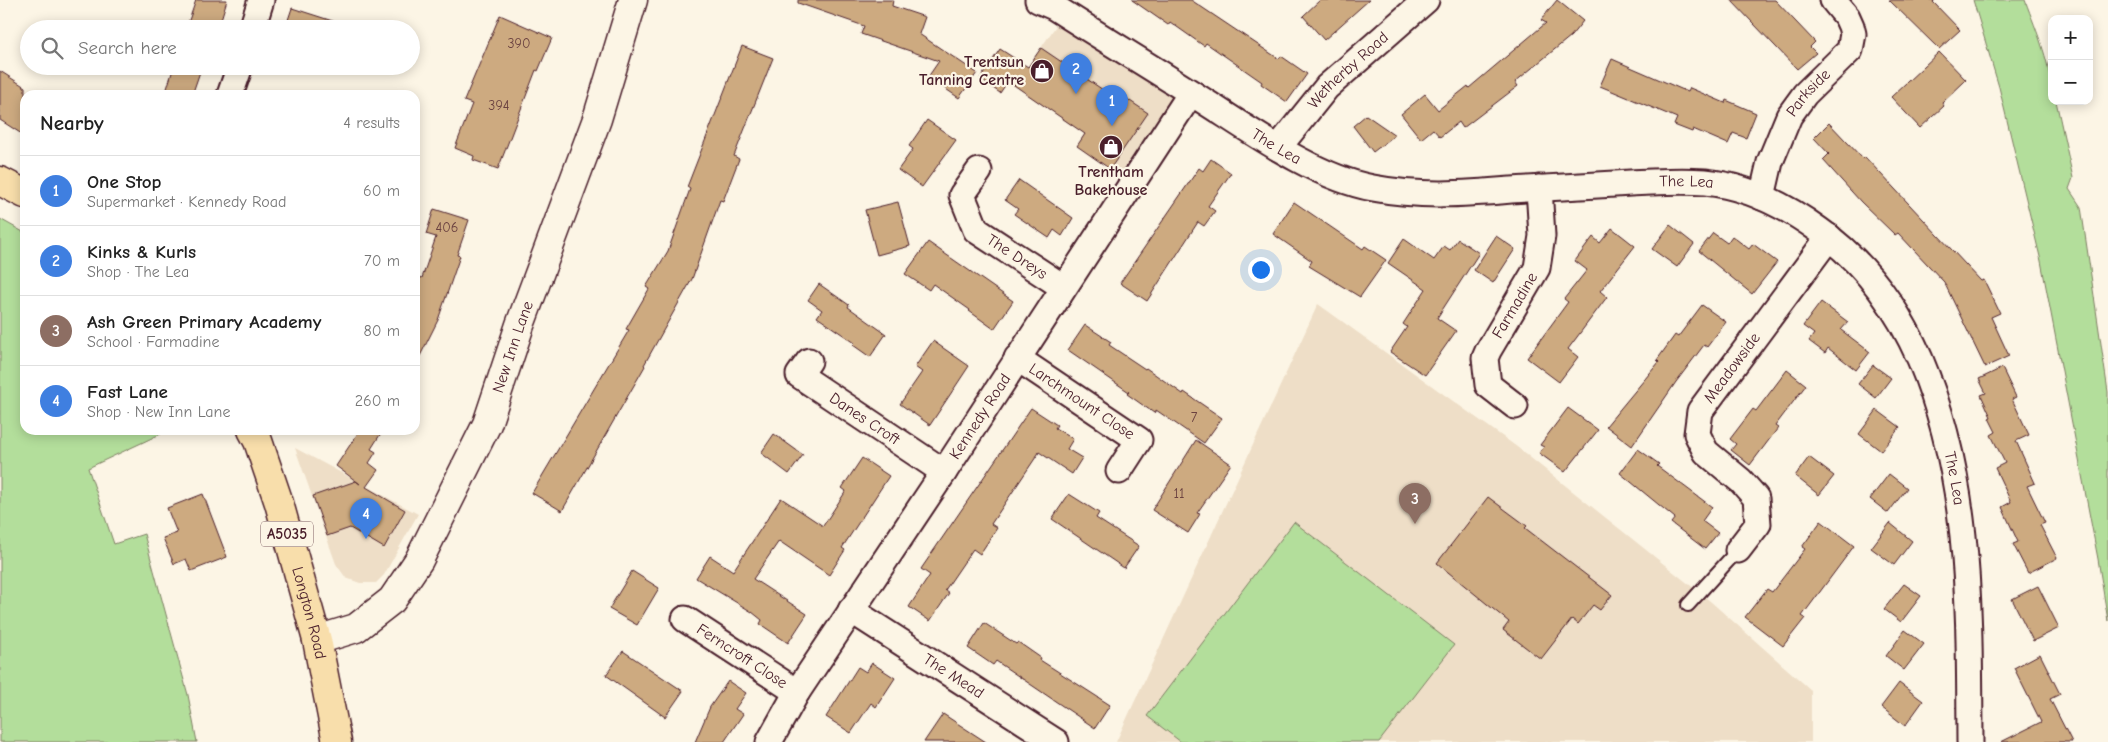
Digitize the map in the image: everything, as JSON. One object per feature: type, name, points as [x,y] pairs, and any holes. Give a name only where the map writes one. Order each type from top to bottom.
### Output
[{"type":"main road","points":[[0,181],[20,191]]},
{"type":"main road","name":"Longton Road","points":[[255,435],[279,504],[317,640],[337,742]]},
{"type":"street","points":[[255,20],[261,0]]},
{"type":"street","name":"New Inn Lane","points":[[317,640],[356,628],[392,600],[419,560],[487,424],[520,325],[597,119],[633,0]]},
{"type":"street","name":"The Lea","points":[[1038,0],[1054,7],[1278,148],[1326,173],[1371,188],[1444,196],[1539,188],[1679,181],[1709,182],[1762,196],[1794,212],[1829,236],[1851,254],[1877,283],[1907,330],[1937,403],[1948,440],[1957,482],[1966,555],[1970,742]]},
{"type":"street","name":"Wetherby Road","points":[[1278,148],[1327,87],[1426,0]]},
{"type":"street","name":"Parkside","points":[[1762,196],[1770,162],[1788,116],[1805,94],[1850,50],[1853,34],[1851,26],[1847,17],[1832,0]]},
{"type":"street","points":[[232,90],[237,75]]},
{"type":"street","name":"Kennedy Road","points":[[769,742],[798,692],[1191,93]]},
{"type":"street","name":"The Dreys","points":[[979,171],[962,195],[976,230],[1063,287]]},
{"type":"street","name":"Farmadine","points":[[1515,406],[1488,385],[1485,358],[1537,268],[1542,236],[1539,188]]},
{"type":"street","name":"Meadowside","points":[[1738,550],[1758,524],[1756,498],[1741,481],[1706,452],[1697,434],[1700,411],[1829,236]]},
{"type":"street","name":"Larchmount Close","points":[[1017,358],[1140,440],[1119,471]]},
{"type":"street","name":"Danes Croft","points":[[800,375],[944,472]]},
{"type":"street","name":"The Mead","points":[[852,610],[1056,742]]},
{"type":"street","name":"Ferncroft Close","points":[[685,619],[798,692]]},
{"type":"lane","points":[[1688,605],[1738,550]]},
{"type":"shaded area","points":[[1064,14],[1191,93],[1132,184],[1077,146],[1084,134],[1015,86]]},
{"type":"shaded area","points":[[1318,304],[1517,447],[1710,601],[1811,690],[1811,742],[1116,742]]},
{"type":"shaded area","points":[[295,448],[418,514],[384,575],[376,583],[360,583],[346,578],[336,564]]},
{"type":"green space","points":[[1973,0],[2025,0],[2047,62],[2048,105],[2057,105],[2073,178],[2069,189],[2081,207],[2108,392],[2108,621],[2098,559],[2041,261],[1999,87]]},
{"type":"green space","points":[[0,219],[20,230],[20,435],[158,435],[88,468],[114,544],[144,534],[188,695],[197,742],[0,742]]},
{"type":"green space","points":[[1294,522],[1454,645],[1379,742],[1181,742],[1147,716]]},
{"type":"building","points":[[196,0],[227,0],[221,20],[189,20]]},
{"type":"building","points":[[798,0],[893,0],[892,6],[925,17],[919,34],[977,73],[959,98],[928,77],[939,61],[861,34],[864,26],[798,3]]},
{"type":"building","points":[[1132,0],[1191,0],[1279,59],[1281,56],[1307,74],[1287,102],[1206,43],[1204,46],[1170,22],[1168,25]]},
{"type":"building","points":[[1320,0],[1369,0],[1324,40],[1303,16]]},
{"type":"building","points":[[1557,0],[1583,21],[1571,36],[1515,82],[1518,86],[1463,128],[1459,122],[1440,137],[1433,129],[1421,139],[1401,114],[1425,94],[1438,110],[1468,86],[1469,88],[1546,23],[1541,20]]},
{"type":"building","points":[[1731,0],[1775,0],[1815,42],[1810,47],[1816,53],[1797,69]]},
{"type":"building","points":[[1889,0],[1935,0],[1933,2],[1960,30],[1939,49]]},
{"type":"building","points":[[292,8],[329,20],[288,20]]},
{"type":"building","points":[[500,15],[552,38],[538,71],[536,70],[498,169],[473,160],[474,156],[455,148],[472,104],[464,101]]},
{"type":"building","points":[[742,46],[773,58],[734,156],[739,159],[723,201],[720,200],[692,279],[645,366],[562,511],[532,493],[629,330],[626,329],[649,289],[646,287],[668,251],[690,189],[687,187]]},
{"type":"building","points":[[1041,48],[1112,96],[1115,91],[1148,113],[1110,169],[1077,146],[1085,134],[1008,81],[1000,93],[980,79],[1000,49],[1028,67]]},
{"type":"building","points":[[1939,52],[1966,80],[1942,103],[1944,106],[1920,128],[1891,97]]},
{"type":"building","points":[[1612,59],[1688,92],[1690,88],[1725,103],[1726,100],[1756,113],[1746,138],[1733,133],[1728,144],[1693,129],[1692,132],[1674,125],[1677,118],[1600,86]]},
{"type":"building","points":[[0,71],[25,87],[25,90],[20,90],[20,133],[0,120]]},
{"type":"building","points":[[171,75],[199,75],[194,90],[167,90]]},
{"type":"building","points":[[1366,115],[1395,135],[1373,152],[1353,126]]},
{"type":"building","points":[[927,120],[956,140],[922,187],[898,170],[913,149],[909,146]]},
{"type":"building","points":[[1829,123],[1863,159],[1865,157],[1981,281],[1984,280],[2000,313],[1991,317],[2009,356],[1985,367],[1944,282],[1898,233],[1895,235],[1861,202],[1823,160],[1829,154],[1814,138]]},
{"type":"building","points":[[1211,159],[1231,173],[1208,206],[1215,211],[1204,226],[1198,222],[1147,301],[1120,283],[1199,168],[1203,171]]},
{"type":"building","points":[[1019,180],[1073,218],[1062,236],[1054,230],[1049,238],[1014,214],[1018,209],[1005,200]]},
{"type":"building","points":[[898,202],[910,246],[877,255],[865,210]]},
{"type":"building","points":[[1294,202],[1363,249],[1365,246],[1386,260],[1360,297],[1309,266],[1312,261],[1273,234]]},
{"type":"building","points":[[434,209],[469,220],[457,255],[460,256],[438,320],[420,356],[420,277],[422,278],[436,237],[426,234]]},
{"type":"building","points":[[1670,225],[1694,244],[1677,267],[1652,249]]},
{"type":"building","points":[[1612,228],[1635,246],[1600,291],[1607,297],[1568,349],[1578,357],[1559,382],[1527,358],[1568,302],[1564,299],[1587,270],[1575,261],[1593,237],[1600,243]]},
{"type":"building","points":[[1713,233],[1727,243],[1732,236],[1749,249],[1753,244],[1777,262],[1752,294],[1699,251]]},
{"type":"building","points":[[1496,236],[1515,249],[1493,283],[1474,270]]},
{"type":"building","points":[[1404,239],[1434,260],[1444,246],[1450,250],[1458,239],[1479,253],[1437,318],[1456,331],[1425,375],[1390,352],[1407,327],[1403,324],[1426,289],[1388,263]]},
{"type":"building","points":[[928,242],[1013,301],[994,329],[933,284],[929,290],[905,274]]},
{"type":"building","points":[[819,284],[886,334],[870,357],[853,345],[855,343],[817,317],[822,310],[808,300]]},
{"type":"building","points":[[1821,302],[1848,322],[1841,330],[1870,352],[1856,370],[1828,348],[1825,353],[1809,341],[1814,334],[1803,326]]},
{"type":"building","points":[[1702,305],[1726,322],[1707,347],[1704,345],[1632,446],[1606,426],[1659,362],[1657,360],[1675,335],[1678,337]]},
{"type":"building","points":[[1085,325],[1111,342],[1109,345],[1222,418],[1204,443],[1156,410],[1154,413],[1127,394],[1129,392],[1068,350]]},
{"type":"building","points":[[933,341],[969,366],[930,425],[900,404],[922,372],[915,367]]},
{"type":"building","points":[[1873,365],[1891,378],[1876,398],[1858,384]]},
{"type":"building","points":[[2002,368],[2016,397],[2012,399],[2029,435],[2016,441],[2035,483],[2027,486],[2045,523],[2040,525],[2057,558],[2028,573],[2013,544],[2018,542],[2002,507],[2011,502],[1995,468],[2005,463],[1991,435],[1996,432],[1981,395],[1986,393],[1979,379]]},
{"type":"building","points":[[1787,370],[1806,385],[1775,426],[1778,428],[1750,465],[1731,450],[1736,444],[1730,439],[1753,409],[1756,411]]},
{"type":"building","points":[[1031,408],[1057,425],[1055,428],[1073,439],[1067,449],[1082,458],[1072,474],[1039,452],[991,524],[997,528],[980,554],[973,549],[945,590],[949,593],[930,621],[909,607],[930,575],[921,569]]},
{"type":"building","points":[[1568,408],[1598,430],[1565,472],[1539,453],[1544,447],[1540,445]]},
{"type":"building","points":[[1877,410],[1900,427],[1881,451],[1859,434]]},
{"type":"building","points":[[774,434],[803,455],[789,474],[761,453]]},
{"type":"building","points":[[357,435],[380,435],[371,449],[376,452],[369,463],[378,470],[366,487],[405,510],[384,548],[350,528],[327,536],[313,496],[356,481],[336,466]]},
{"type":"building","points":[[1196,440],[1231,464],[1197,513],[1200,514],[1188,533],[1152,510]]},
{"type":"building","points":[[1638,449],[1659,464],[1657,466],[1712,507],[1702,521],[1718,533],[1705,549],[1671,523],[1675,518],[1620,473]]},
{"type":"building","points":[[1809,457],[1834,476],[1819,495],[1795,476]]},
{"type":"building","points":[[862,458],[889,476],[842,548],[845,550],[829,575],[779,541],[753,579],[807,614],[788,643],[760,624],[762,620],[752,612],[696,578],[710,556],[733,571],[781,498],[823,526],[846,491],[842,488]]},
{"type":"building","points":[[1889,474],[1907,488],[1888,513],[1870,499]]},
{"type":"building","points":[[203,494],[227,557],[191,571],[186,559],[174,564],[163,538],[177,533],[167,508]]},
{"type":"building","points":[[1069,494],[1099,513],[1096,518],[1139,546],[1124,568],[1052,519]]},
{"type":"building","points":[[1488,497],[1612,595],[1600,610],[1593,605],[1578,624],[1572,619],[1541,659],[1503,630],[1509,622],[1437,563]]},
{"type":"building","points":[[1821,521],[1854,546],[1802,616],[1805,618],[1783,646],[1745,617],[1767,589],[1772,592],[1805,549],[1802,547]]},
{"type":"building","points":[[1890,523],[1912,541],[1894,565],[1871,548]]},
{"type":"building","points":[[632,571],[659,588],[637,625],[609,609]]},
{"type":"building","points":[[1904,584],[1921,596],[1901,622],[1884,609]]},
{"type":"building","points":[[2038,586],[2059,628],[2033,641],[2012,599]]},
{"type":"building","points":[[984,623],[1016,644],[1018,642],[1041,658],[1040,660],[1110,705],[1095,728],[996,661],[993,665],[968,648]]},
{"type":"building","points":[[1905,630],[1924,644],[1904,670],[1886,656]]},
{"type":"building","points":[[623,651],[683,691],[665,717],[606,675]]},
{"type":"building","points":[[2040,654],[2060,694],[2050,699],[2072,742],[2001,742],[2041,722],[2014,668]]},
{"type":"building","points":[[872,663],[895,678],[876,707],[871,703],[851,733],[826,717],[858,667],[866,672]]},
{"type":"building","points":[[728,681],[746,693],[735,709],[743,714],[724,742],[695,742],[710,707]]},
{"type":"building","points":[[1899,683],[1923,701],[1905,726],[1881,707]]},
{"type":"building","points":[[943,714],[986,742],[924,742]]},
{"type":"place","name":"Trentsun Tanning Centre","points":[[1042,71]]},
{"type":"place","name":"Kinks & Kurls","points":[[1076,94]]},
{"type":"place","name":"One Stop","points":[[1112,126]]},
{"type":"place","name":"Trentham Bakehouse","points":[[1111,147]]},
{"type":"place","name":"Ash Green Primary Academy","points":[[1415,524]]},
{"type":"place","name":"Fast Lane","points":[[366,539]]}]
